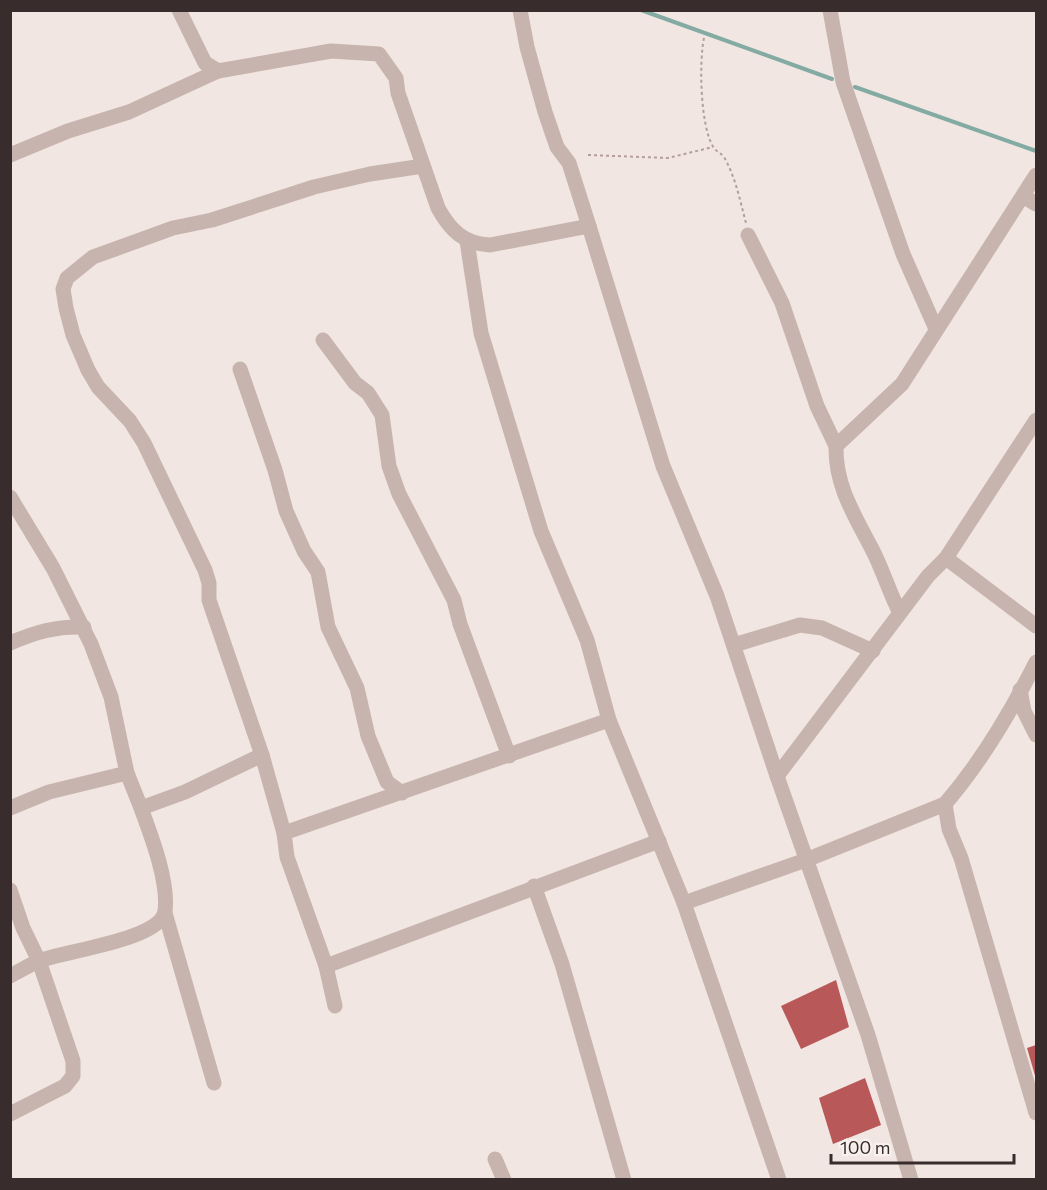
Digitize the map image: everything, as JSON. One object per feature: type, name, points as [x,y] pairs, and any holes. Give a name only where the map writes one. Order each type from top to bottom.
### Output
[{"type":"street","points":[[179,10],[205,63],[218,71]]},
{"type":"street","points":[[520,10],[545,112],[557,147],[569,163],[663,466],[717,596],[777,776],[868,1035],[908,1178]]},
{"type":"street","points":[[830,10],[843,82],[903,254],[936,329]]},
{"type":"street","points":[[10,155],[68,131],[129,112],[218,71],[331,51],[379,54],[396,78],[398,93],[423,166],[446,223],[467,241],[490,245],[589,226]]},
{"type":"street","points":[[335,1006],[326,966],[287,857],[284,833],[262,755],[208,600],[209,583],[194,542],[135,428],[98,387],[88,370],[73,334],[63,289],[67,278],[93,257],[173,228],[212,220],[314,187],[370,174],[423,166]]},
{"type":"street","points":[[836,446],[902,384],[1036,175]]},
{"type":"street","points":[[1023,196],[1036,204]]},
{"type":"street","points":[[749,238],[782,303],[817,406],[836,446],[839,479],[852,515],[873,551],[887,588],[900,613]]},
{"type":"street","points":[[467,241],[481,333],[541,531],[587,640],[609,720],[684,903],[779,1179]]},
{"type":"street","points":[[323,340],[355,383],[368,393],[382,415],[389,466],[399,494],[454,600],[460,624],[509,756]]},
{"type":"street","points":[[240,369],[275,470],[286,511],[304,551],[318,572],[328,627],[357,688],[368,736],[387,782],[402,793]]},
{"type":"street","points":[[777,776],[900,613],[946,558],[1036,420]]},
{"type":"street","points":[[10,497],[53,568],[84,627],[111,697],[127,773],[141,808],[164,886],[165,913],[214,1083]]},
{"type":"street","points":[[946,558],[1036,626]]},
{"type":"street","points":[[734,645],[800,625],[822,628],[873,651]]},
{"type":"street","points":[[10,643],[42,630],[84,627]]},
{"type":"street","points":[[684,903],[806,860],[945,804],[972,771],[1007,718],[1036,662]]},
{"type":"street","points":[[1020,690],[1024,711],[1036,735]]},
{"type":"street","points":[[284,833],[609,720]]},
{"type":"street","points":[[141,808],[184,792],[262,755]]},
{"type":"street","points":[[10,808],[49,792],[127,773]]},
{"type":"street","points":[[945,804],[949,829],[962,858],[1036,1113]]},
{"type":"street","points":[[326,966],[659,841]]},
{"type":"street","points":[[534,886],[562,964],[624,1179]]},
{"type":"street","points":[[10,890],[23,928],[39,961],[73,1061],[73,1076],[65,1086],[10,1114]]},
{"type":"street","points":[[10,976],[39,961],[127,939],[156,925],[165,913]]},
{"type":"street","points":[[495,1159],[504,1179]]},
{"type":"path","points":[[704,38],[700,76],[704,114],[713,147],[723,155],[735,181],[749,238]]},
{"type":"path","points":[[588,155],[668,158],[713,147]]},
{"type":"building","points":[[836,980],[849,1027],[801,1049],[781,1006]]},
{"type":"building","points":[[1036,1045],[1036,1079],[1027,1048]]},
{"type":"building","points":[[865,1078],[881,1125],[833,1144],[819,1098]]},
{"type":"waterway","points":[[641,10],[832,79]]},
{"type":"waterway","points":[[855,87],[1036,151]]}]
